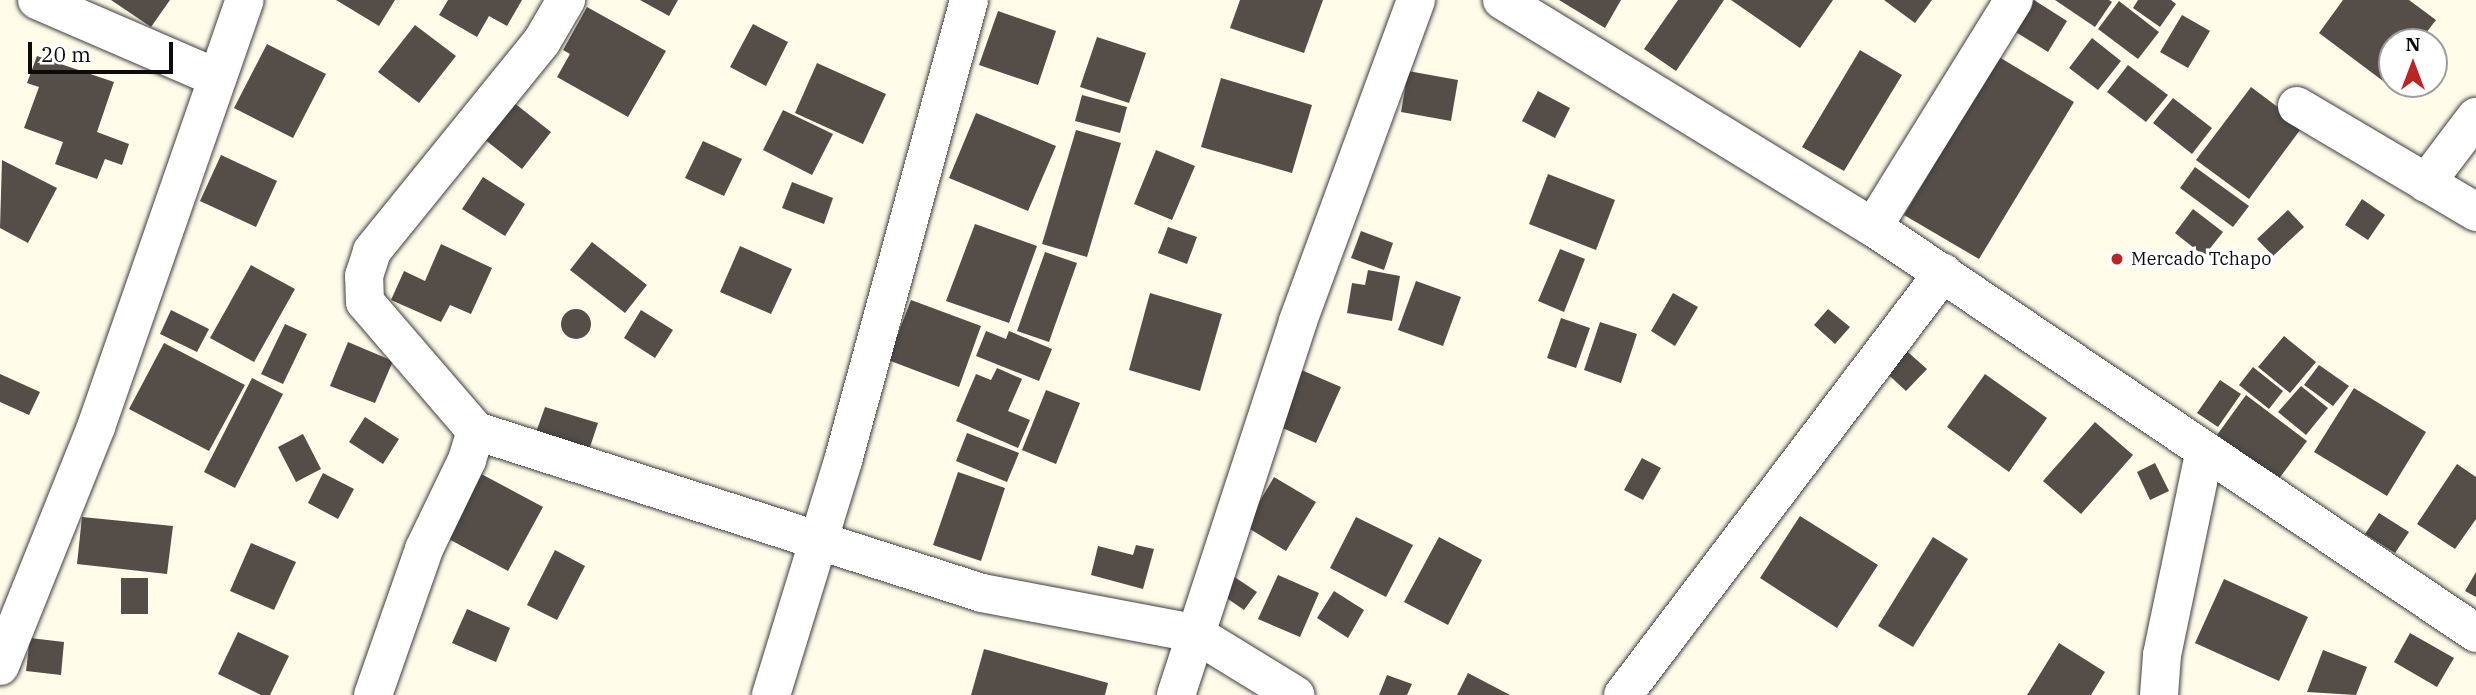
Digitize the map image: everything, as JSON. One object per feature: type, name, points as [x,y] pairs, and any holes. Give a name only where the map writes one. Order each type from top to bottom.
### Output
[{"type":"street","points":[[37,0],[217,78]]},
{"type":"street","points":[[0,666],[96,427],[245,0]]},
{"type":"street","points":[[566,0],[542,41],[372,251],[364,276],[365,302],[476,431],[820,537],[982,593],[1194,633],[1295,695]]},
{"type":"street","points":[[771,695],[820,537],[969,0]]},
{"type":"street","points":[[1176,695],[1194,633],[1298,321],[1416,0]]},
{"type":"street","points":[[1873,227],[2014,0]]},
{"type":"street","points":[[1522,4],[1943,273],[2476,633]]},
{"type":"street","points":[[2297,106],[2476,212]]},
{"type":"street","points":[[2427,183],[2476,117]]},
{"type":"street","points":[[1623,695],[1943,273]]},
{"type":"street","points":[[373,695],[424,549],[467,460],[476,431]]},
{"type":"street","points":[[2159,695],[2162,655],[2205,450]]},
{"type":"building","points":[[111,0],[170,0],[151,27]]},
{"type":"building","points":[[336,0],[395,0],[379,26]]},
{"type":"building","points":[[448,0],[522,0],[507,26],[489,16],[477,37],[439,15]]},
{"type":"building","points":[[640,0],[678,0],[669,16]]},
{"type":"building","points":[[1240,0],[1323,0],[1304,53],[1230,28]]},
{"type":"building","points":[[1559,0],[1621,0],[1605,28]]},
{"type":"building","points":[[1678,0],[1724,0],[1676,71],[1644,49]]},
{"type":"building","points":[[1731,0],[1833,0],[1800,48]]},
{"type":"building","points":[[1884,0],[1932,0],[1915,23]]},
{"type":"building","points":[[2034,0],[2067,21],[2048,52],[2014,31]]},
{"type":"building","points":[[2055,0],[2109,0],[2112,2],[2095,27]]},
{"type":"building","points":[[2138,0],[2171,0],[2176,4],[2160,27],[2133,8]]},
{"type":"building","points":[[2343,0],[2409,0],[2436,20],[2430,28],[2378,28],[2378,77],[2319,33]]},
{"type":"building","points":[[2119,1],[2159,32],[2138,59],[2098,29]]},
{"type":"building","points":[[587,7],[666,51],[628,117],[557,77],[570,54],[563,50]]},
{"type":"building","points":[[998,11],[1056,31],[1038,85],[979,65]]},
{"type":"building","points":[[2182,15],[2210,31],[2188,68],[2160,52]]},
{"type":"building","points":[[753,24],[788,42],[766,86],[730,67]]},
{"type":"building","points":[[415,25],[456,56],[419,103],[378,72]]},
{"type":"building","points":[[1097,37],[1146,53],[1129,103],[1080,87]]},
{"type":"building","points":[[2092,38],[2121,61],[2098,90],[2069,68]]},
{"type":"building","points":[[267,44],[326,74],[293,138],[234,108]]},
{"type":"building","points":[[1860,50],[1902,75],[1844,171],[1802,147]]},
{"type":"building","points":[[37,56],[114,82],[97,132],[129,144],[122,165],[105,159],[97,179],[55,164],[63,142],[24,128],[39,87],[27,83]]},
{"type":"building","points":[[1999,57],[2074,102],[1979,259],[1904,215]]},
{"type":"building","points":[[817,63],[886,94],[863,144],[795,113]]},
{"type":"building","points":[[2128,65],[2168,95],[2146,122],[2107,92]]},
{"type":"building","points":[[1408,71],[1458,80],[1451,121],[1401,112]]},
{"type":"building","points":[[1221,78],[1312,105],[1292,173],[1201,147]]},
{"type":"building","points":[[2251,87],[2303,126],[2249,199],[2196,160]]},
{"type":"building","points":[[1538,91],[1570,108],[1555,138],[1522,121]]},
{"type":"building","points":[[1082,95],[1127,107],[1120,133],[1075,121]]},
{"type":"building","points":[[508,98],[551,132],[522,169],[479,135]]},
{"type":"building","points":[[2173,98],[2212,128],[2192,154],[2153,123]]},
{"type":"building","points":[[783,110],[833,134],[812,175],[763,150]]},
{"type":"building","points":[[976,113],[1056,146],[1028,211],[949,178]]},
{"type":"building","points":[[1076,130],[1121,143],[1087,257],[1042,244]]},
{"type":"building","points":[[703,141],[742,159],[724,196],[685,178]]},
{"type":"building","points":[[1156,150],[1195,166],[1172,220],[1134,204]]},
{"type":"building","points":[[221,155],[277,181],[256,227],[200,201]]},
{"type":"building","points":[[2,160],[57,188],[28,243],[0,228]]},
{"type":"building","points":[[2195,167],[2249,206],[2233,227],[2180,188]]},
{"type":"building","points":[[1548,174],[1615,200],[1596,250],[1529,224]]},
{"type":"building","points":[[483,177],[525,204],[505,236],[462,209]]},
{"type":"building","points":[[792,182],[833,198],[824,224],[782,208]]},
{"type":"building","points":[[2362,199],[2385,215],[2368,240],[2345,225]]},
{"type":"building","points":[[2193,209],[2223,232],[2204,256],[2175,233]]},
{"type":"building","points":[[2288,210],[2304,227],[2273,256],[2257,239]]},
{"type":"building","points":[[975,224],[1037,246],[1009,323],[946,301]]},
{"type":"building","points":[[1168,227],[1197,237],[1187,264],[1158,253]]},
{"type":"building","points":[[1361,231],[1393,243],[1384,270],[1351,258]]},
{"type":"building","points":[[592,242],[647,285],[625,313],[570,270]]},
{"type":"building","points":[[441,244],[492,268],[471,314],[450,305],[441,322],[391,300],[404,271],[425,281]]},
{"type":"building","points":[[740,246],[792,269],[771,314],[720,292]]},
{"type":"building","points":[[1560,249],[1585,259],[1564,312],[1538,301]]},
{"type":"building","points":[[1045,252],[1077,263],[1049,342],[1017,331]]},
{"type":"building","points":[[251,265],[295,289],[254,362],[210,338]]},
{"type":"building","points":[[1368,270],[1400,276],[1392,321],[1347,313],[1352,283],[1365,285]]},
{"type":"building","points":[[1416,281],[1461,297],[1443,346],[1398,330]]},
{"type":"building","points":[[1150,293],[1222,314],[1200,391],[1129,370]]},
{"type":"building","points":[[1673,293],[1698,307],[1675,346],[1651,331]]},
{"type":"building","points":[[911,300],[981,326],[959,387],[888,360]]},
{"type":"building","points":[[576,309],[587,313],[591,324],[587,335],[576,339],[565,335],[561,324],[565,313]]},
{"type":"building","points":[[1828,309],[1850,327],[1835,344],[1814,325]]},
{"type":"building","points":[[171,310],[209,329],[197,352],[160,334]]},
{"type":"building","points":[[641,310],[673,330],[655,358],[624,338]]},
{"type":"building","points":[[1561,318],[1590,328],[1576,368],[1547,358]]},
{"type":"building","points":[[1600,322],[1637,334],[1621,383],[1584,370]]},
{"type":"building","points":[[285,324],[307,334],[283,384],[261,374]]},
{"type":"building","points":[[986,331],[1006,339],[1009,331],[1052,349],[1039,381],[976,356]]},
{"type":"building","points":[[2284,336],[2316,362],[2290,393],[2258,367]]},
{"type":"building","points":[[348,342],[393,361],[375,403],[330,386]]},
{"type":"building","points":[[164,343],[245,385],[209,451],[129,409]]},
{"type":"building","points":[[1901,346],[1927,369],[1906,391],[1880,367]]},
{"type":"building","points":[[2319,365],[2349,386],[2333,406],[2304,385]]},
{"type":"building","points":[[1292,366],[1341,387],[1316,443],[1267,421]]},
{"type":"building","points":[[2253,367],[2283,391],[2269,409],[2239,385]]},
{"type":"building","points":[[997,368],[1022,379],[1008,411],[1030,420],[1018,448],[956,421],[976,374],[991,380]]},
{"type":"building","points":[[0,374],[40,392],[29,415],[0,402]]},
{"type":"building","points":[[1985,374],[2047,418],[2009,472],[1947,427]]},
{"type":"building","points":[[252,378],[283,394],[235,488],[204,472]]},
{"type":"building","points":[[2220,380],[2241,394],[2218,427],[2197,413]]},
{"type":"building","points":[[2301,386],[2328,408],[2306,435],[2278,412]]},
{"type":"building","points":[[2354,388],[2426,432],[2387,496],[2314,452]]},
{"type":"building","points":[[1046,390],[1080,403],[1056,464],[1022,450]]},
{"type":"building","points":[[2246,395],[2307,441],[2278,480],[2217,435]]},
{"type":"building","points":[[545,407],[598,423],[587,456],[534,438]]},
{"type":"building","points":[[365,417],[399,439],[383,464],[349,442]]},
{"type":"building","points":[[2095,422],[2133,455],[2081,514],[2043,481]]},
{"type":"building","points":[[967,433],[1019,453],[1007,482],[956,461]]},
{"type":"building","points":[[303,434],[321,469],[296,482],[278,447]]},
{"type":"building","points":[[1642,458],[1661,468],[1643,500],[1624,490]]},
{"type":"building","points":[[2155,463],[2169,491],[2150,500],[2137,472]]},
{"type":"building","points":[[2457,464],[2476,477],[2476,519],[2455,549],[2417,524]]},
{"type":"building","points":[[470,468],[543,507],[508,571],[434,531]]},
{"type":"building","points":[[958,472],[1005,488],[981,561],[933,545]]},
{"type":"building","points":[[323,473],[354,489],[338,519],[308,503]]},
{"type":"building","points":[[1274,477],[1316,502],[1286,551],[1245,526]]},
{"type":"building","points":[[2379,513],[2409,532],[2395,553],[2365,534]]},
{"type":"building","points":[[1800,516],[1878,565],[1837,628],[1760,578]]},
{"type":"building","points":[[82,517],[173,526],[167,574],[77,564]]},
{"type":"building","points":[[1356,517],[1413,545],[1386,597],[1330,568]]},
{"type":"building","points":[[1439,537],[1482,560],[1448,625],[1404,602]]},
{"type":"building","points":[[1933,537],[1968,559],[1913,647],[1878,626]]},
{"type":"building","points":[[251,543],[296,562],[274,610],[230,591]]},
{"type":"building","points":[[1136,545],[1154,549],[1143,589],[1091,575],[1098,546],[1133,555]]},
{"type":"building","points":[[555,550],[585,566],[557,620],[527,605]]},
{"type":"building","points":[[1227,572],[1257,592],[1244,610],[1215,590]]},
{"type":"building","points":[[2476,572],[2476,597],[2465,591]]},
{"type":"building","points":[[1278,575],[1319,593],[1300,637],[1258,619]]},
{"type":"building","points":[[121,578],[148,578],[148,614],[121,614]]},
{"type":"building","points":[[2224,579],[2308,617],[2279,681],[2195,643]]},
{"type":"building","points":[[1334,591],[1364,610],[1348,638],[1317,618]]},
{"type":"building","points":[[467,609],[510,628],[496,662],[452,643]]},
{"type":"building","points":[[238,632],[289,656],[270,695],[261,695],[218,674]]},
{"type":"building","points":[[2410,633],[2454,658],[2437,687],[2394,662]]},
{"type":"building","points":[[30,638],[64,642],[61,675],[26,671]]},
{"type":"building","points":[[2059,643],[2105,672],[2091,695],[2027,695]]},
{"type":"building","points":[[984,649],[1108,683],[1105,695],[971,695]]},
{"type":"building","points":[[2323,650],[2367,667],[2356,695],[2307,692]]},
{"type":"building","points":[[1468,673],[1510,695],[1457,695]]},
{"type":"building","points":[[1387,675],[1412,684],[1407,695],[1379,695]]},
{"type":"place","name":"Mercado Tchapo","points":[[2117,259]]}]
